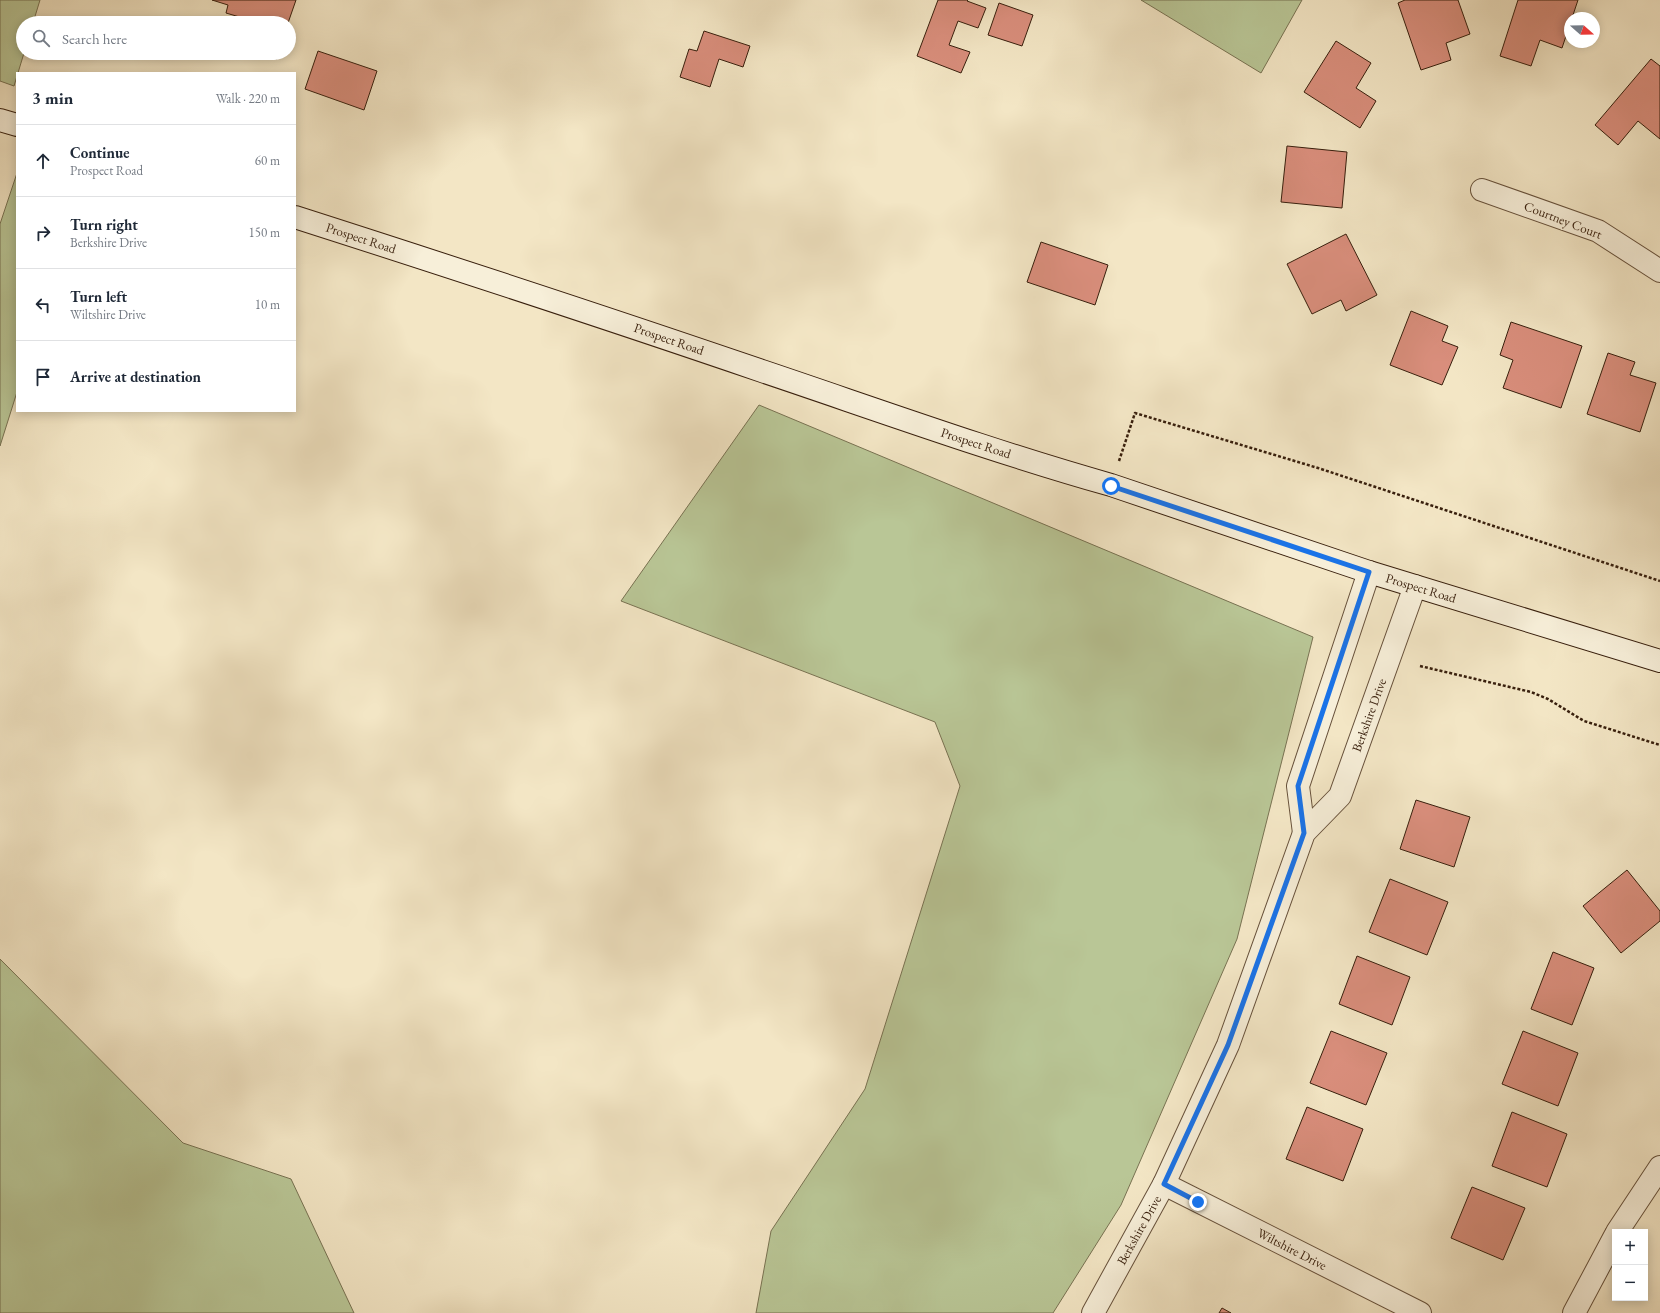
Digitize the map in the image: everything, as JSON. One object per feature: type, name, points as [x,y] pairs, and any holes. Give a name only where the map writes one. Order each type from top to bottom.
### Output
[{"type":"street","points":[[0,120],[16,125]]},
{"type":"street","name":"Courtney Court","points":[[1482,190],[1598,231],[1660,271]]},
{"type":"street","name":"Prospect Road","points":[[296,217],[594,314],[1046,466],[1111,486],[1369,572],[1660,661]]},
{"type":"street","name":"Berkshire Drive","points":[[1304,833],[1298,786],[1369,572]]},
{"type":"street","name":"Berkshire Drive","points":[[1093,1313],[1164,1184],[1228,1045],[1304,833],[1340,796],[1415,586]]},
{"type":"street","points":[[1619,1229],[1660,1167]]},
{"type":"street","name":"Wiltshire Drive","points":[[1164,1184],[1420,1313]]},
{"type":"street","points":[[1574,1313],[1612,1242]]},
{"type":"path","points":[[1111,486],[1135,413],[1318,468],[1660,581]]},
{"type":"path","points":[[1420,666],[1531,692],[1548,699],[1584,721],[1660,745]]},
{"type":"green space","points":[[0,0],[40,0],[35,16],[16,16],[16,60],[22,60],[18,72],[16,72],[14,86],[0,81]]},
{"type":"green space","points":[[1141,0],[1302,0],[1261,73]]},
{"type":"green space","points":[[16,176],[16,395],[0,446],[0,224]]},
{"type":"green space","points":[[759,405],[1313,637],[1237,939],[1121,1205],[1053,1313],[756,1313],[771,1231],[865,1089],[960,786],[935,722],[621,601]]},
{"type":"green space","points":[[0,959],[183,1143],[291,1179],[354,1313],[0,1313]]},
{"type":"building","points":[[212,0],[296,0],[290,16],[236,16],[226,13],[228,5]]},
{"type":"building","points":[[938,0],[968,0],[967,1],[986,8],[978,28],[958,21],[949,45],[970,52],[961,73],[917,56]]},
{"type":"building","points":[[1405,0],[1458,0],[1470,34],[1446,43],[1451,60],[1421,70],[1398,3]]},
{"type":"building","points":[[1518,0],[1578,0],[1574,12],[1564,12],[1564,42],[1562,48],[1540,40],[1531,66],[1500,56]]},
{"type":"building","points":[[999,3],[1033,15],[1022,46],[988,35]]},
{"type":"building","points":[[704,31],[750,46],[743,67],[719,59],[710,87],[680,77],[689,49],[697,51]]},
{"type":"building","points":[[1336,41],[1371,63],[1356,88],[1376,101],[1360,128],[1304,92]]},
{"type":"building","points":[[318,51],[377,71],[364,110],[305,89]]},
{"type":"building","points":[[1651,59],[1660,66],[1660,139],[1638,121],[1618,145],[1595,125]]},
{"type":"building","points":[[1287,146],[1347,152],[1342,208],[1281,202]]},
{"type":"building","points":[[1346,234],[1377,295],[1346,311],[1341,300],[1312,314],[1287,264]]},
{"type":"building","points":[[1041,242],[1108,265],[1095,305],[1027,282]]},
{"type":"building","points":[[1411,311],[1448,326],[1442,341],[1458,347],[1442,385],[1390,365]]},
{"type":"building","points":[[1511,322],[1582,346],[1561,408],[1503,388],[1513,360],[1500,355]]},
{"type":"building","points":[[1608,353],[1635,362],[1630,375],[1656,383],[1640,432],[1587,414]]},
{"type":"building","points":[[1416,800],[1470,817],[1454,867],[1400,849]]},
{"type":"building","points":[[1627,870],[1660,911],[1660,921],[1621,953],[1583,906]]},
{"type":"building","points":[[1390,879],[1448,902],[1427,955],[1369,932]]},
{"type":"building","points":[[1553,952],[1594,968],[1572,1025],[1531,1009]]},
{"type":"building","points":[[1357,956],[1410,977],[1392,1025],[1339,1004]]},
{"type":"building","points":[[1331,1031],[1387,1053],[1366,1105],[1310,1083]]},
{"type":"building","points":[[1523,1031],[1578,1053],[1558,1106],[1502,1084]]},
{"type":"building","points":[[1307,1107],[1363,1129],[1343,1181],[1286,1159]]},
{"type":"building","points":[[1512,1112],[1567,1134],[1547,1187],[1492,1166]]},
{"type":"building","points":[[1472,1187],[1525,1208],[1503,1260],[1451,1238]]},
{"type":"building","points":[[1222,1308],[1231,1313],[1219,1313]]},
{"type":"route","points":[[1111,486],[1369,572],[1298,786],[1304,833],[1228,1045],[1164,1184],[1198,1202]]}]
